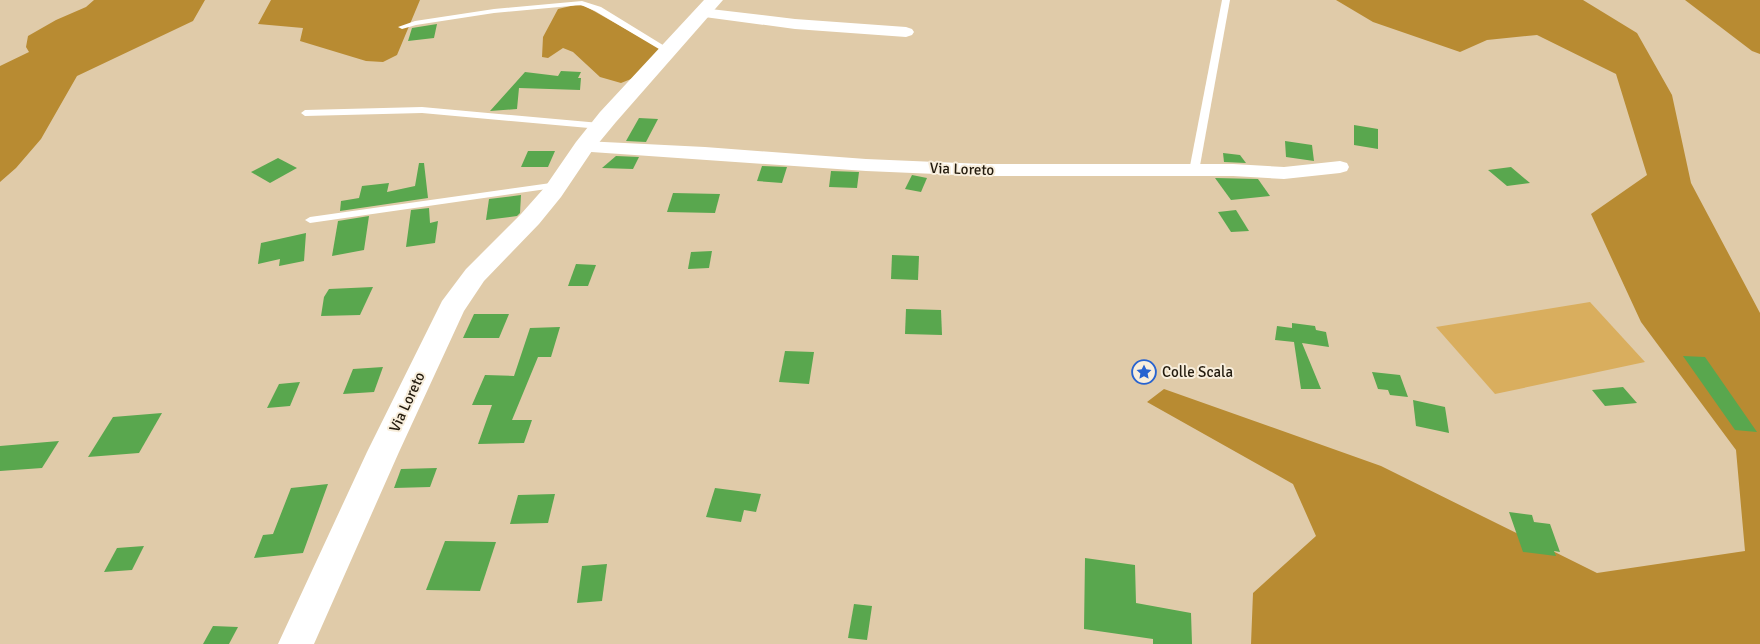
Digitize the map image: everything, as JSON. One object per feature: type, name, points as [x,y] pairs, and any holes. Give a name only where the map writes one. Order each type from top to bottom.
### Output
[{"type":"street","name":"Via Loreto","points":[[296,644],[371,478],[452,308],[475,274],[530,219],[558,185],[600,126],[708,6],[795,24],[906,32]]},
{"type":"street","name":"Via Loreto","points":[[584,147],[705,152],[899,167],[1029,171],[1241,170],[1284,173],[1340,167]]},
{"type":"lane","points":[[1194,171],[1226,0]]},
{"type":"lane","points":[[402,27],[415,23],[494,11],[582,3],[598,9],[667,50]]},
{"type":"lane","points":[[305,113],[422,110],[600,126]]},
{"type":"lane","points":[[310,220],[558,185]]},
{"type":"shaded area","points":[[94,0],[205,0],[193,21],[77,76],[41,139],[16,168],[0,182],[0,66],[29,52],[26,47],[28,36],[56,20],[86,7]]},
{"type":"shaded area","points":[[271,0],[420,0],[397,55],[383,62],[366,61],[300,41],[303,28],[258,24]]},
{"type":"shaded area","points":[[1336,0],[1583,0],[1637,33],[1672,95],[1691,183],[1760,313],[1760,644],[1251,644],[1253,593],[1316,536],[1293,484],[1147,402],[1164,389],[1381,466],[1597,573],[1745,551],[1736,450],[1641,322],[1591,214],[1647,175],[1616,74],[1537,35],[1487,40],[1460,52],[1373,22]]},
{"type":"shaded area","points":[[1685,0],[1760,0],[1760,54],[1752,51]]},
{"type":"shaded area","points":[[575,5],[585,6],[661,49],[636,77],[621,83],[600,77],[573,52],[563,48],[548,58],[542,57],[543,37],[558,9]]},
{"type":"shaded area","points":[[1590,302],[1645,362],[1495,394],[1436,327]]},
{"type":"building","points":[[437,24],[434,38],[408,41],[412,28]]},
{"type":"building","points":[[561,71],[581,72],[578,78],[581,78],[580,90],[519,88],[517,109],[490,111],[525,72],[558,76]]},
{"type":"building","points":[[639,118],[658,119],[646,142],[626,141]]},
{"type":"building","points":[[1354,125],[1378,129],[1378,149],[1354,145]]},
{"type":"building","points":[[1285,141],[1312,145],[1314,161],[1286,157]]},
{"type":"building","points":[[528,151],[555,151],[548,167],[521,167]]},
{"type":"building","points":[[1223,153],[1240,155],[1246,163],[1224,162]]},
{"type":"building","points":[[616,156],[639,157],[633,169],[602,168]]},
{"type":"building","points":[[278,158],[297,168],[270,183],[251,172]]},
{"type":"building","points":[[419,163],[424,163],[428,198],[340,211],[341,201],[359,198],[362,186],[389,183],[387,192],[415,186]]},
{"type":"building","points":[[762,166],[787,167],[782,183],[757,181]]},
{"type":"building","points":[[1511,167],[1530,183],[1507,186],[1488,170]]},
{"type":"building","points":[[831,171],[859,172],[857,188],[829,187]]},
{"type":"building","points":[[912,175],[927,178],[921,192],[905,189]]},
{"type":"building","points":[[1215,178],[1258,179],[1270,196],[1231,200]]},
{"type":"building","points":[[673,193],[720,194],[715,213],[667,212]]},
{"type":"building","points":[[521,195],[520,213],[517,216],[486,220],[489,199]]},
{"type":"building","points":[[429,208],[430,223],[438,221],[435,243],[406,247],[411,210]]},
{"type":"building","points":[[1236,210],[1249,231],[1231,232],[1218,212]]},
{"type":"building","points":[[369,216],[364,250],[332,256],[338,221]]},
{"type":"building","points":[[306,233],[304,261],[279,266],[280,259],[258,264],[261,243]]},
{"type":"building","points":[[712,251],[709,268],[688,269],[691,252]]},
{"type":"building","points":[[892,255],[919,256],[918,280],[891,279]]},
{"type":"building","points":[[576,264],[596,265],[588,286],[568,286]]},
{"type":"building","points":[[373,287],[360,315],[321,316],[324,297],[329,289]]},
{"type":"building","points":[[906,309],[941,310],[942,335],[905,334]]},
{"type":"building","points":[[474,314],[509,314],[499,338],[463,338]]},
{"type":"building","points":[[1292,323],[1315,326],[1316,330],[1326,332],[1329,347],[1302,343],[1321,389],[1301,389],[1294,342],[1275,340],[1277,326],[1292,328]]},
{"type":"building","points":[[560,327],[551,357],[538,357],[512,420],[532,420],[524,443],[478,444],[492,405],[472,405],[485,375],[514,376],[530,328]]},
{"type":"building","points":[[785,351],[814,352],[809,384],[779,382]]},
{"type":"building","points":[[1683,356],[1705,357],[1757,432],[1735,430]]},
{"type":"building","points":[[383,367],[374,392],[343,394],[353,369]]},
{"type":"building","points":[[1372,372],[1400,375],[1408,397],[1390,395],[1388,390],[1378,389]]},
{"type":"building","points":[[300,382],[290,406],[267,408],[279,384]]},
{"type":"building","points":[[1623,387],[1637,403],[1605,406],[1592,390]]},
{"type":"building","points":[[1413,400],[1445,407],[1449,433],[1416,426]]},
{"type":"building","points":[[162,413],[139,453],[88,457],[113,417]]},
{"type":"building","points":[[59,441],[42,468],[0,471],[0,446]]},
{"type":"building","points":[[437,468],[430,487],[394,488],[401,469]]},
{"type":"building","points":[[328,484],[303,553],[254,558],[263,535],[273,534],[291,488]]},
{"type":"building","points":[[715,488],[761,494],[756,512],[744,510],[741,522],[706,517]]},
{"type":"building","points":[[555,494],[548,523],[510,524],[518,495]]},
{"type":"building","points":[[1509,512],[1532,515],[1534,522],[1550,524],[1560,552],[1554,551],[1556,556],[1523,552]]},
{"type":"building","points":[[445,541],[496,542],[480,591],[426,590]]},
{"type":"building","points":[[144,546],[132,570],[104,572],[117,548]]},
{"type":"building","points":[[1085,558],[1135,565],[1136,603],[1191,613],[1192,644],[1153,644],[1153,639],[1084,629]]},
{"type":"building","points":[[607,564],[602,601],[577,603],[582,566]]},
{"type":"building","points":[[854,604],[872,606],[867,640],[848,638]]},
{"type":"building","points":[[213,626],[238,627],[229,644],[203,644]]},
{"type":"place","name":"Colle Scala","points":[[1144,372]]}]
